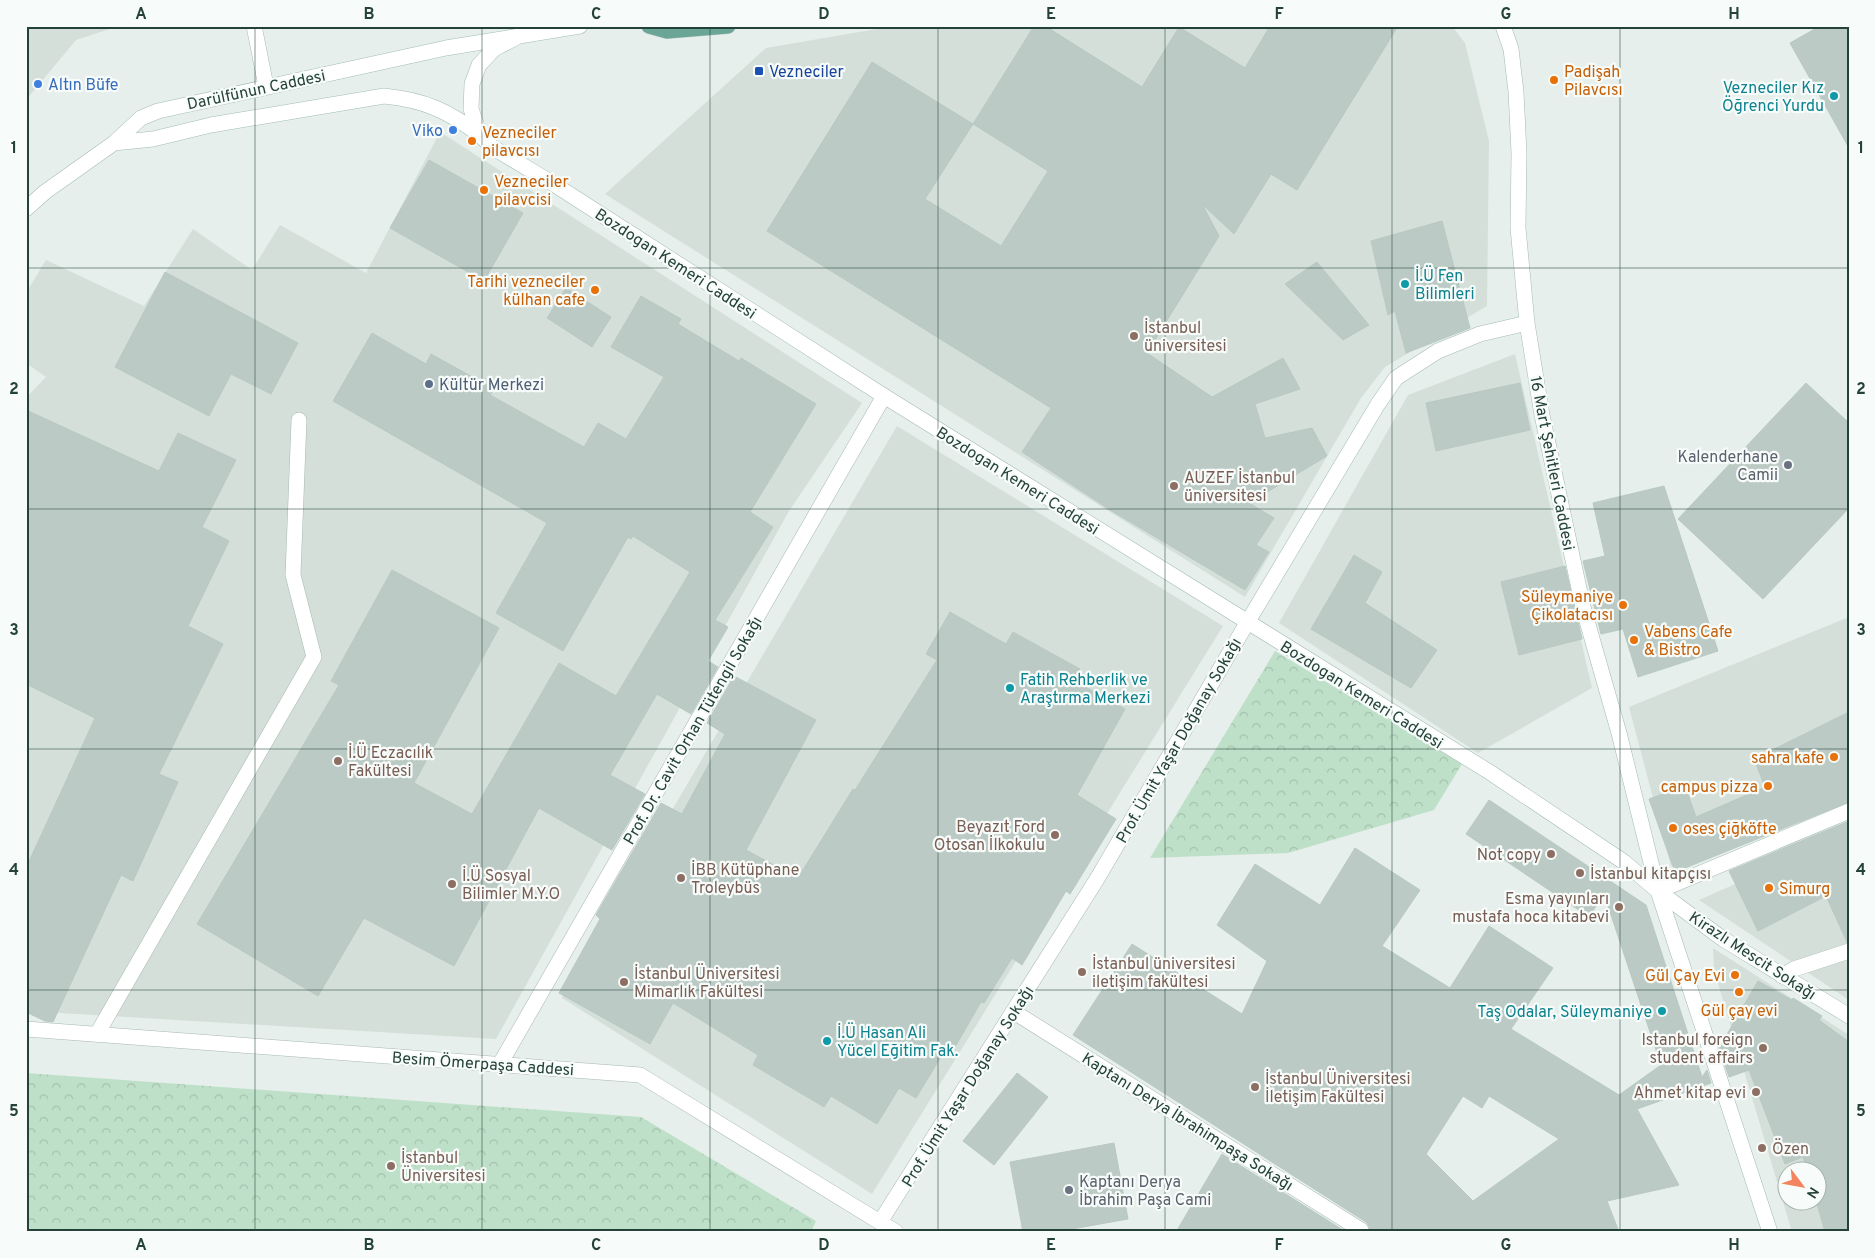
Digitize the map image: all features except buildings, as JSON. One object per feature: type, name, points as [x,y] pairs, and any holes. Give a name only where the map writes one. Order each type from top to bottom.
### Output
[{"type":"main road","points":[[649,26],[667,31],[728,26]]},
{"type":"street","points":[[254,26],[266,86]]},
{"type":"street","name":"Darülfünun Caddesi","points":[[26,209],[46,192],[114,143],[140,118],[158,111],[446,48],[580,26]]},
{"type":"street","name":"16 Mart Şehitleri Caddesi","points":[[1503,26],[1511,49],[1516,92],[1518,228],[1527,323],[1542,415],[1583,607],[1619,733],[1658,891],[1770,1232]]},
{"type":"street","points":[[480,135],[471,109],[472,84],[479,65],[494,49],[517,37]]},
{"type":"street","name":"Bozdogan Kemeri Caddesi","points":[[114,143],[153,139],[211,125],[384,96],[404,98],[427,104],[457,118],[480,135],[492,147],[552,183],[884,396],[1491,773],[1624,862],[1658,891]]},
{"type":"street","name":"Prof. Ümit Yaşar Doğanay Sokağı","points":[[877,1227],[1097,879],[1247,623],[1373,412],[1396,378],[1438,351],[1480,334],[1527,323]]},
{"type":"street","name":"Prof. Dr. Cavit Orhan Tütengil Sokağı","points":[[500,1064],[884,396]]},
{"type":"street","points":[[97,1034],[314,658],[293,574],[299,420]]},
{"type":"street","points":[[1658,891],[1849,811]]},
{"type":"street","name":"Kirazlı Mescit Sokağı","points":[[1658,891],[1723,939],[1849,1016]]},
{"type":"street","points":[[1782,976],[1794,969],[1849,951]]},
{"type":"street","name":"Kaptanı Derya İbrahimpaşa Sokağı","points":[[1014,1012],[1360,1230],[1360,1232]]},
{"type":"street","name":"Besim Ömerpaşa Caddesi","points":[[26,1029],[640,1075],[877,1227],[896,1232]]},
{"type":"shaded area","points":[[26,26],[119,26],[76,40],[26,100]]},
{"type":"shaded area","name":"İstanbul üniversitesi","points":[[894,26],[1452,26],[1465,43],[1489,141],[1487,306],[1385,367],[1361,398],[1245,597],[605,194],[766,48]]},
{"type":"shaded area","name":"İ.Ü Eczacılık Fakültesi","points":[[440,132],[862,403],[789,511],[496,1039],[26,1011],[26,398],[46,377],[26,363],[26,293],[46,260],[144,306],[193,229],[252,270],[280,225],[366,273]]},
{"type":"shaded area","points":[[1515,354],[1592,688],[1478,753],[1279,623],[1408,395]]},
{"type":"shaded area","points":[[897,426],[1223,626],[872,1194],[562,998]]},
{"type":"shaded area","points":[[1849,617],[1849,790],[1671,866],[1629,707]]},
{"type":"shaded area","points":[[1849,834],[1849,1000],[1699,900]]},
{"type":"shaded area","points":[[1713,948],[1849,1035],[1849,1232],[1792,1232],[1785,1210],[1828,1210],[1828,1160],[1778,1160],[1778,1185],[1714,970]]},
{"type":"green space","points":[[1275,651],[1462,764],[1434,810],[1288,853],[1150,858]]},
{"type":"green space","name":"İstanbul Üniversitesi","points":[[26,1073],[641,1117],[816,1221],[811,1232],[26,1232]]},
{"type":"place","name":"Vezneciler","points":[[759,71]]},
{"type":"place","name":"Padişah Pilavcısı","points":[[1554,80]]},
{"type":"place","name":"Altın Büfe","points":[[38,84]]},
{"type":"place","name":"Vezneciler Kız Öğrenci Yurdu","points":[[1834,96]]},
{"type":"place","name":"Viko","points":[[453,130]]},
{"type":"place","name":"Vezneciler pilavcısı","points":[[472,141]]},
{"type":"place","name":"Vezneciler pilavcisi","points":[[484,190]]},
{"type":"place","name":"İ.Ü Fen Bilimleri","points":[[1405,284]]},
{"type":"place","name":"Tarihi vezneciler külhan cafe","points":[[595,290]]},
{"type":"place","name":"İstanbul üniversitesi","points":[[1134,336]]},
{"type":"place","name":"Kültür Merkezi","points":[[429,384]]},
{"type":"place","name":"Kalenderhane Camii","points":[[1788,465]]},
{"type":"place","name":"AUZEF İstanbul üniversitesi","points":[[1174,486]]},
{"type":"place","name":"Süleymaniye Çikolatacısı","points":[[1623,605]]},
{"type":"place","name":"Vabens Cafe & Bistro","points":[[1634,640]]},
{"type":"place","name":"Fatih Rehberlik ve Araştırma Merkezi","points":[[1010,688]]},
{"type":"place","name":"sahra kafe","points":[[1834,757]]},
{"type":"place","name":"İ.Ü Eczacılık Fakültesi","points":[[338,761]]},
{"type":"place","name":"campus pizza","points":[[1768,786]]},
{"type":"place","name":"oses çiğköfte","points":[[1673,828]]},
{"type":"place","name":"Beyazıt Ford Otosan İlkokulu","points":[[1055,835]]},
{"type":"place","name":"Not copy","points":[[1551,854]]},
{"type":"place","name":"İstanbul kitapçısı","points":[[1580,873]]},
{"type":"place","name":"İBB Kütüphane Troleybüs","points":[[681,878]]},
{"type":"place","name":"İ.Ü Sosyal Bilimler M.Y.O","points":[[452,884]]},
{"type":"place","name":"Simurg","points":[[1769,888]]},
{"type":"place","name":"Esma yayınları mustafa hoca kitabevi","points":[[1619,907]]},
{"type":"place","name":"İstanbul üniversitesi iletişim fakültesi","points":[[1082,972]]},
{"type":"place","name":"Gül Çay Evi","points":[[1735,975]]},
{"type":"place","name":"İstanbul Üniversitesi Mimarlık Fakültesi","points":[[624,982]]},
{"type":"place","name":"Gül çay evi","points":[[1739,992]]},
{"type":"place","name":"Taş Odalar, Süleymaniye","points":[[1662,1011]]},
{"type":"place","name":"İ.Ü Hasan Ali Yücel Eğitim Fak.","points":[[827,1041]]},
{"type":"place","name":"Istanbul foreign student affairs","points":[[1763,1048]]},
{"type":"place","name":"İstanbul Üniversitesi İletişim Fakültesi","points":[[1255,1087]]},
{"type":"place","name":"Ahmet kitap evi","points":[[1756,1092]]},
{"type":"place","name":"Özen","points":[[1762,1148]]},
{"type":"place","name":"İstanbul Üniversitesi","points":[[391,1166]]},
{"type":"place","name":"Kaptanı Derya İbrahim Paşa Cami","points":[[1069,1190]]}]
